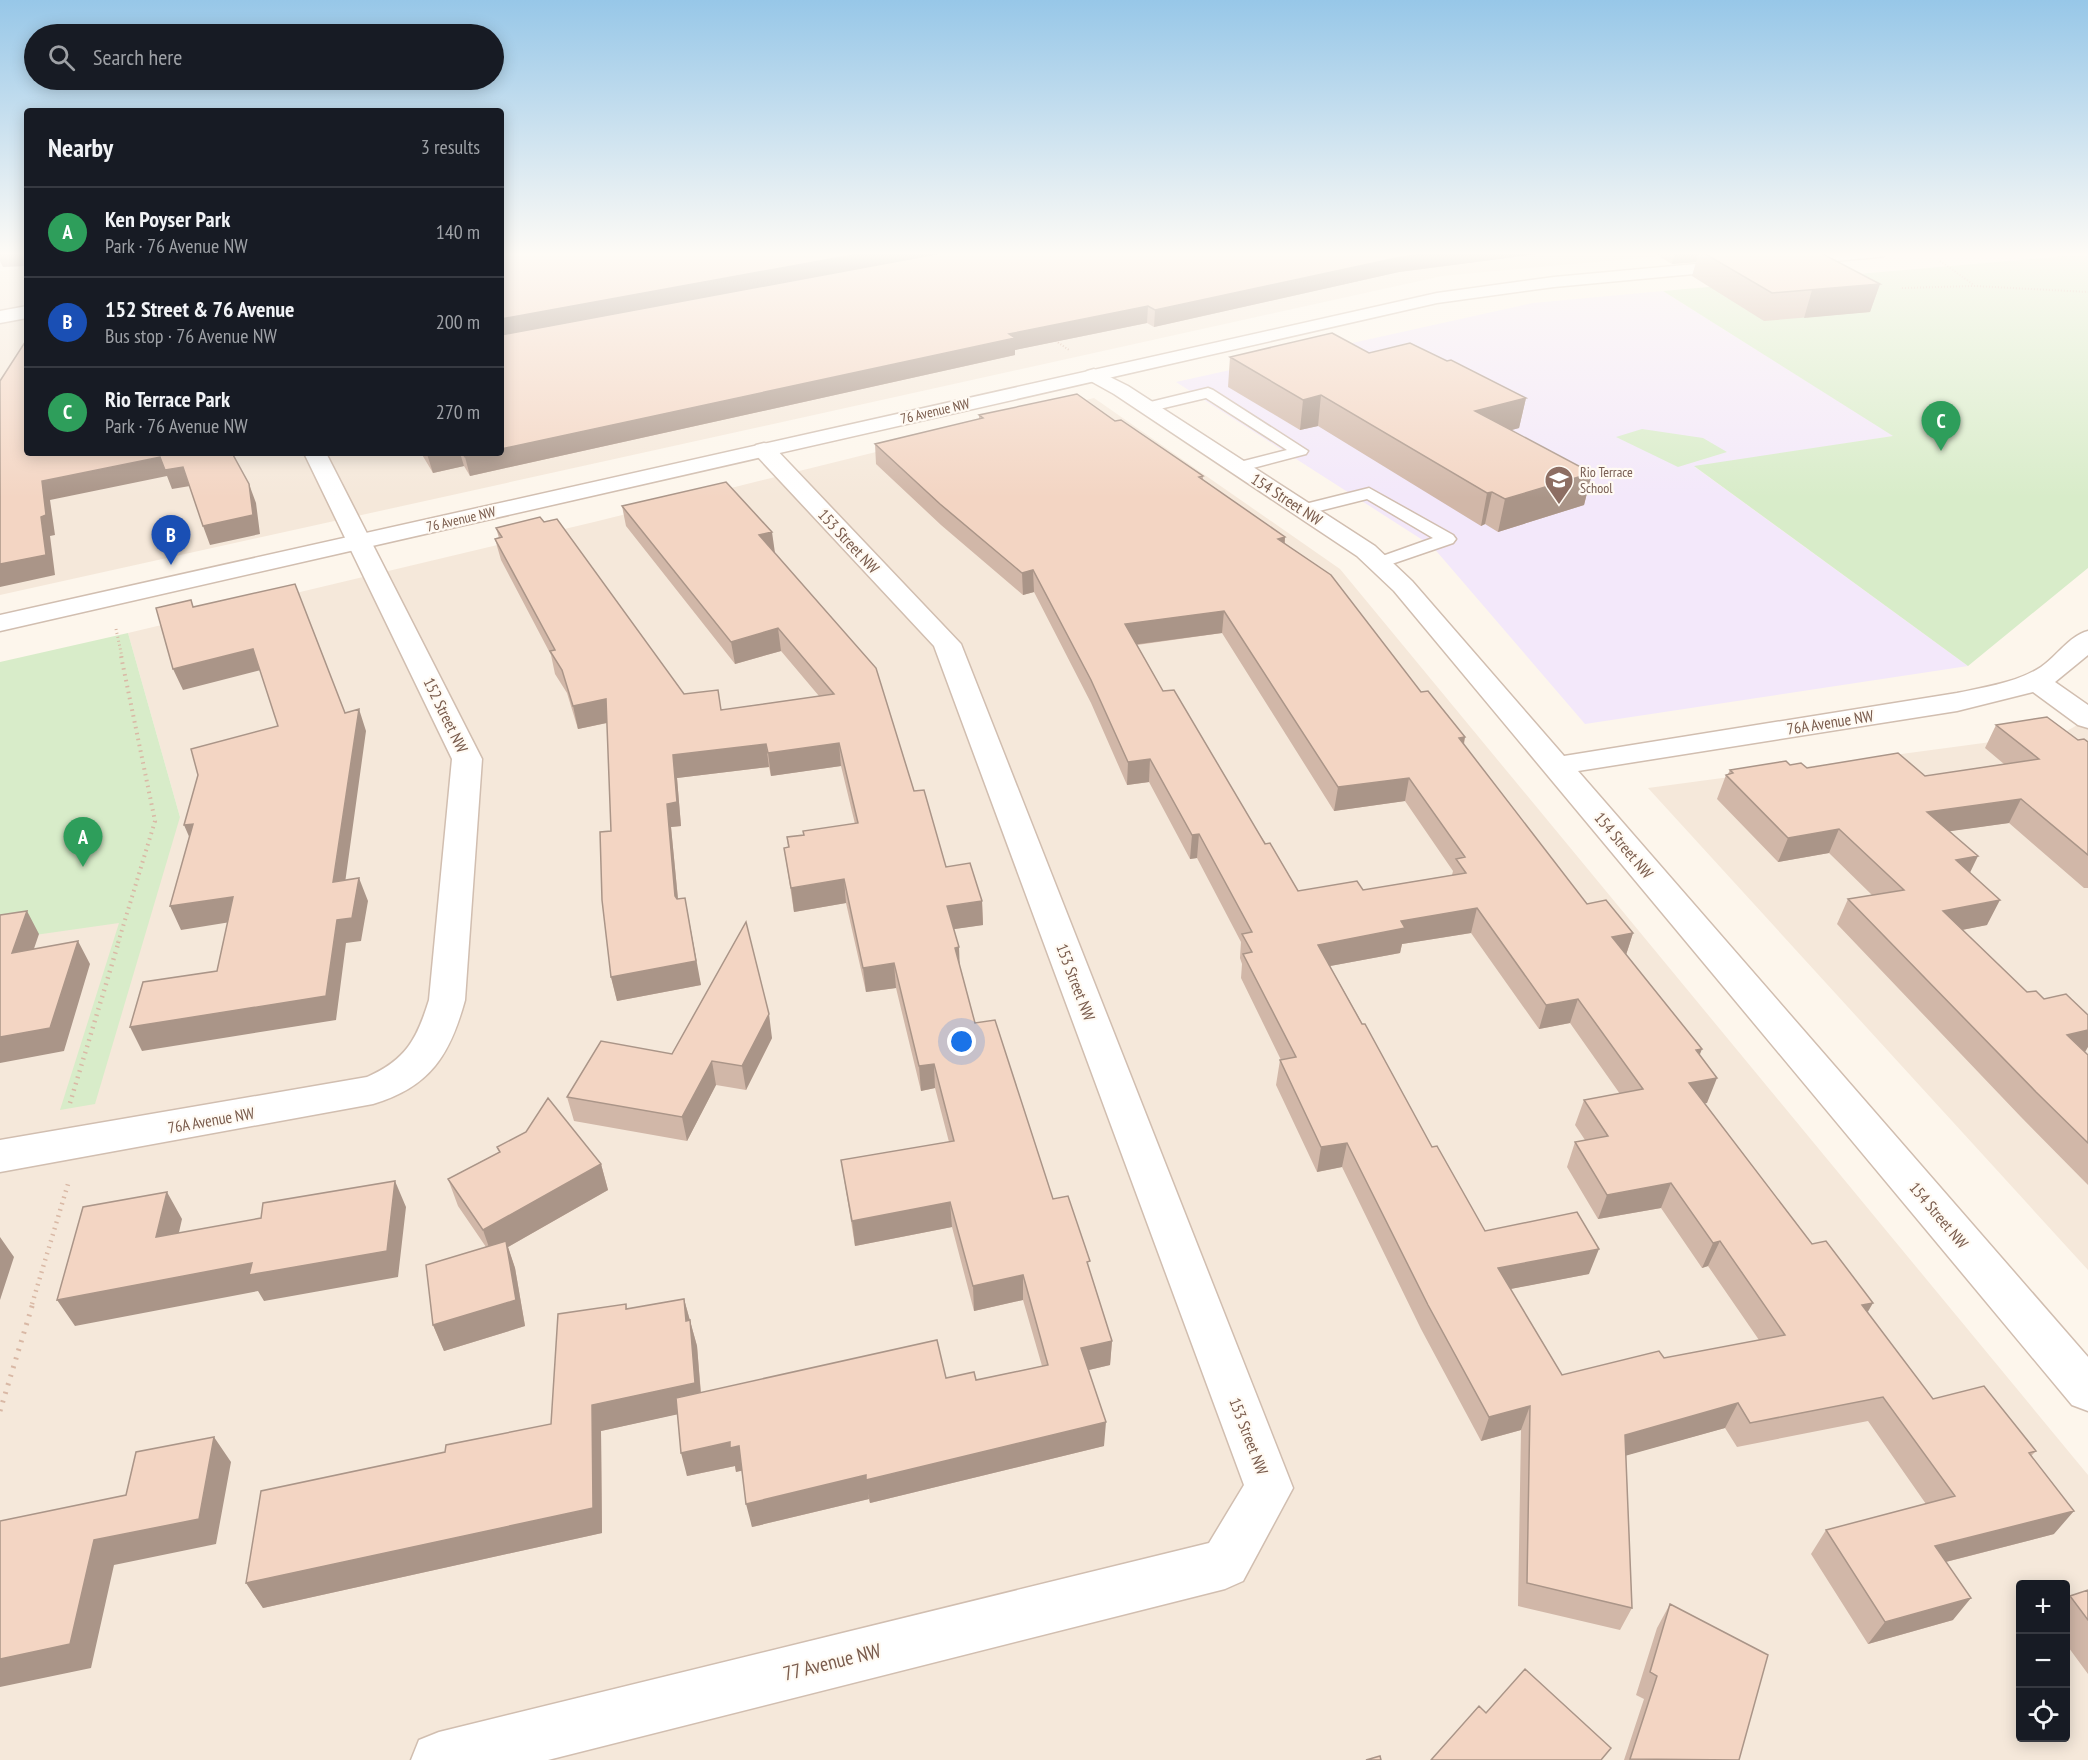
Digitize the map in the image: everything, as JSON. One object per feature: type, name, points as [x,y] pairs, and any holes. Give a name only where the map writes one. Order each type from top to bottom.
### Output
[{"type":"street","name":"76 Avenue NW","points":[[0,623],[1281,334]]},
{"type":"street","name":"154 Street NW","points":[[1104,373],[1148,407],[1380,563],[1403,586],[2088,1390]]},
{"type":"street","name":"153 Street NW","points":[[764,450],[947,644],[1269,1488],[1225,1564]]},
{"type":"street","name":"152 Street NW","points":[[316,456],[467,759],[447,1000],[432,1046],[415,1065]]},
{"type":"street","name":"76A Avenue NW","points":[[1556,766],[1957,702],[2036,681],[2059,667],[2088,639]]},
{"type":"street","points":[[2036,681],[2088,719]]},
{"type":"street","name":"76A Avenue NW","points":[[0,1156],[373,1090],[396,1081],[415,1065]]},
{"type":"street","name":"77 Avenue NW","points":[[439,1760],[1225,1564]]},
{"type":"lane","points":[[1148,407],[1208,393],[1300,451],[1238,467]]},
{"type":"lane","points":[[1304,510],[1370,493],[1447,539],[1380,563]]},
{"type":"path","points":[[1048,336],[1104,373]]},
{"type":"path","points":[[0,1411],[80,1142],[68,1110],[155,821],[115,624]]},
{"type":"shaded area","points":[[0,334],[24,334],[24,456],[504,456],[504,334],[1179,334],[0,595]]},
{"type":"shaded area","name":"Rio Terrace School","points":[[1392,334],[1732,334],[1894,436],[1695,467],[1968,666],[1585,724],[1432,546],[1176,382]]},
{"type":"shaded area","points":[[1094,398],[1340,569],[2088,1475],[2088,1760],[0,1760],[0,940],[180,817],[128,633],[594,522]]},
{"type":"shaded area","points":[[2088,719],[2088,1270],[1648,788],[2065,732]]},
{"type":"green space","points":[[1731,334],[2088,334],[2088,568],[1968,666],[1694,466],[1893,436]]},
{"type":"green space","points":[[1642,429],[1703,438],[1727,452],[1678,467],[1616,437]]},
{"type":"green space","points":[[128,633],[180,817],[95,1104],[60,1110],[119,923],[0,940],[0,662]]},
{"type":"building","points":[[504,334],[1009,334],[1015,338],[504,448]]},
{"type":"building","points":[[1327,334],[1334,334],[1369,353],[1410,343],[1447,361],[1451,360],[1526,398],[1475,411],[1592,473],[1505,499],[1492,492],[1487,493],[1321,395],[1303,400],[1230,357]]},
{"type":"building","points":[[24,344],[24,456],[234,456],[249,484],[253,515],[203,526],[183,467],[165,470],[160,457],[42,481],[46,515],[41,517],[46,555],[0,564],[0,381]]},
{"type":"building","points":[[1077,394],[1115,421],[1121,420],[1203,476],[1199,477],[1285,537],[1278,539],[1331,575],[1421,692],[1428,691],[1465,737],[1459,738],[1587,904],[1606,900],[1633,933],[1612,937],[1702,1049],[1696,1050],[1717,1078],[1689,1083],[1812,1244],[1826,1241],[1873,1303],[1862,1305],[1933,1399],[1984,1386],[2036,1451],[2029,1453],[2074,1511],[1935,1546],[1971,1598],[1885,1622],[1826,1530],[1955,1496],[1883,1397],[1750,1423],[1738,1403],[1625,1435],[1632,1608],[1527,1583],[1530,1406],[1489,1417],[1428,1305],[1347,1143],[1321,1147],[1280,1060],[1296,1057],[1243,954],[1252,952],[1242,934],[1252,932],[1199,834],[1192,835],[1150,759],[1128,762],[1091,680],[1033,570],[1022,573],[940,504],[875,444],[983,418],[979,415]],"holes":[[[1224,611],[1338,787],[1409,778],[1465,857],[1456,859],[1466,873],[1363,890],[1357,881],[1298,891],[1270,843],[1265,844],[1174,690],[1163,691],[1125,624]],[[1477,908],[1546,1005],[1578,999],[1643,1089],[1584,1100],[1608,1136],[1575,1142],[1607,1195],[1671,1183],[1713,1243],[1720,1241],[1785,1335],[1664,1358],[1659,1351],[1562,1375],[1498,1268],[1599,1249],[1577,1212],[1485,1231],[1437,1146],[1432,1147],[1365,1024],[1362,1024],[1318,945],[1405,928],[1401,921]]]},
{"type":"building","points":[[726,482],[772,532],[759,535],[876,668],[914,791],[924,790],[946,867],[970,863],[982,901],[947,906],[959,947],[955,948],[975,1023],[995,1020],[1053,1199],[1068,1196],[1090,1261],[1087,1262],[1112,1341],[1081,1348],[1106,1422],[866,1480],[866,1475],[746,1504],[739,1446],[730,1448],[730,1442],[681,1453],[676,1398],[937,1340],[946,1378],[974,1372],[976,1380],[1048,1365],[1023,1275],[973,1286],[950,1202],[852,1221],[841,1160],[954,1141],[934,1064],[919,1066],[894,963],[863,968],[844,879],[791,888],[784,848],[789,847],[787,837],[804,835],[803,831],[858,823],[839,743],[768,753],[766,744],[673,755],[677,802],[667,804],[675,896],[677,899],[685,898],[696,961],[611,977],[602,900],[600,832],[611,831],[606,699],[573,706],[562,670],[550,651],[555,650],[495,539],[502,537],[496,528],[540,517],[544,522],[557,519],[684,694],[718,690],[721,710],[834,694],[778,628],[731,642],[622,506]]},
{"type":"building","points":[[295,584],[345,713],[359,709],[333,882],[359,878],[352,918],[337,920],[326,996],[130,1027],[143,982],[217,971],[233,897],[170,906],[193,824],[184,825],[198,775],[191,749],[278,726],[253,649],[173,669],[156,608],[191,600],[193,607]]},
{"type":"building","points":[[2047,717],[2078,740],[2084,739],[2088,742],[2088,855],[2021,799],[1927,812],[1978,856],[1956,860],[2000,900],[1943,911],[2027,992],[2036,991],[2044,999],[2066,994],[2088,1015],[2088,1030],[2067,1035],[2088,1055],[2088,1143],[1848,899],[1904,890],[1839,829],[1788,838],[1726,775],[1733,773],[1730,770],[1786,761],[1790,765],[1801,763],[1807,768],[1898,753],[1925,776],[2039,759],[1996,725]]},
{"type":"building","points":[[27,911],[12,953],[78,941],[50,1028],[0,1037],[0,915]]},
{"type":"building","points":[[746,922],[769,1014],[742,1066],[712,1061],[682,1117],[567,1097],[601,1041],[672,1054]]},
{"type":"building","points":[[548,1098],[601,1164],[483,1230],[448,1179],[500,1152],[497,1147],[526,1132]]},
{"type":"building","points":[[395,1181],[387,1251],[249,1275],[252,1263],[57,1300],[83,1207],[167,1192],[156,1237],[261,1218],[263,1203]]},
{"type":"building","points":[[506,1241],[516,1300],[433,1325],[426,1265]]},
{"type":"building","points":[[684,1299],[686,1321],[690,1320],[695,1383],[592,1405],[593,1508],[246,1583],[261,1491],[445,1452],[446,1445],[551,1424],[558,1314],[626,1304],[626,1309]]},
{"type":"building","points":[[214,1437],[199,1519],[94,1540],[70,1644],[0,1659],[0,1521],[126,1495],[136,1452]]},
{"type":"building","points":[[2088,1590],[2088,1620],[2070,1596]]},
{"type":"building","points":[[1670,1604],[1768,1655],[1739,1760],[1630,1759],[1657,1676],[1650,1672]]},
{"type":"building","points":[[1525,1669],[1611,1748],[1601,1760],[1431,1760],[1479,1706],[1486,1713]]},
{"type":"building","points":[[1380,1756],[1381,1760],[1366,1760]]},
{"type":"place","name":"Rio Terrace Park","points":[[1941,451]]},
{"type":"place","name":"Rio Terrace School","points":[[1559,506]]},
{"type":"place","name":"152 Street & 76 Avenue","points":[[171,565]]},
{"type":"place","name":"Ken Poyser Park","points":[[83,867]]}]
